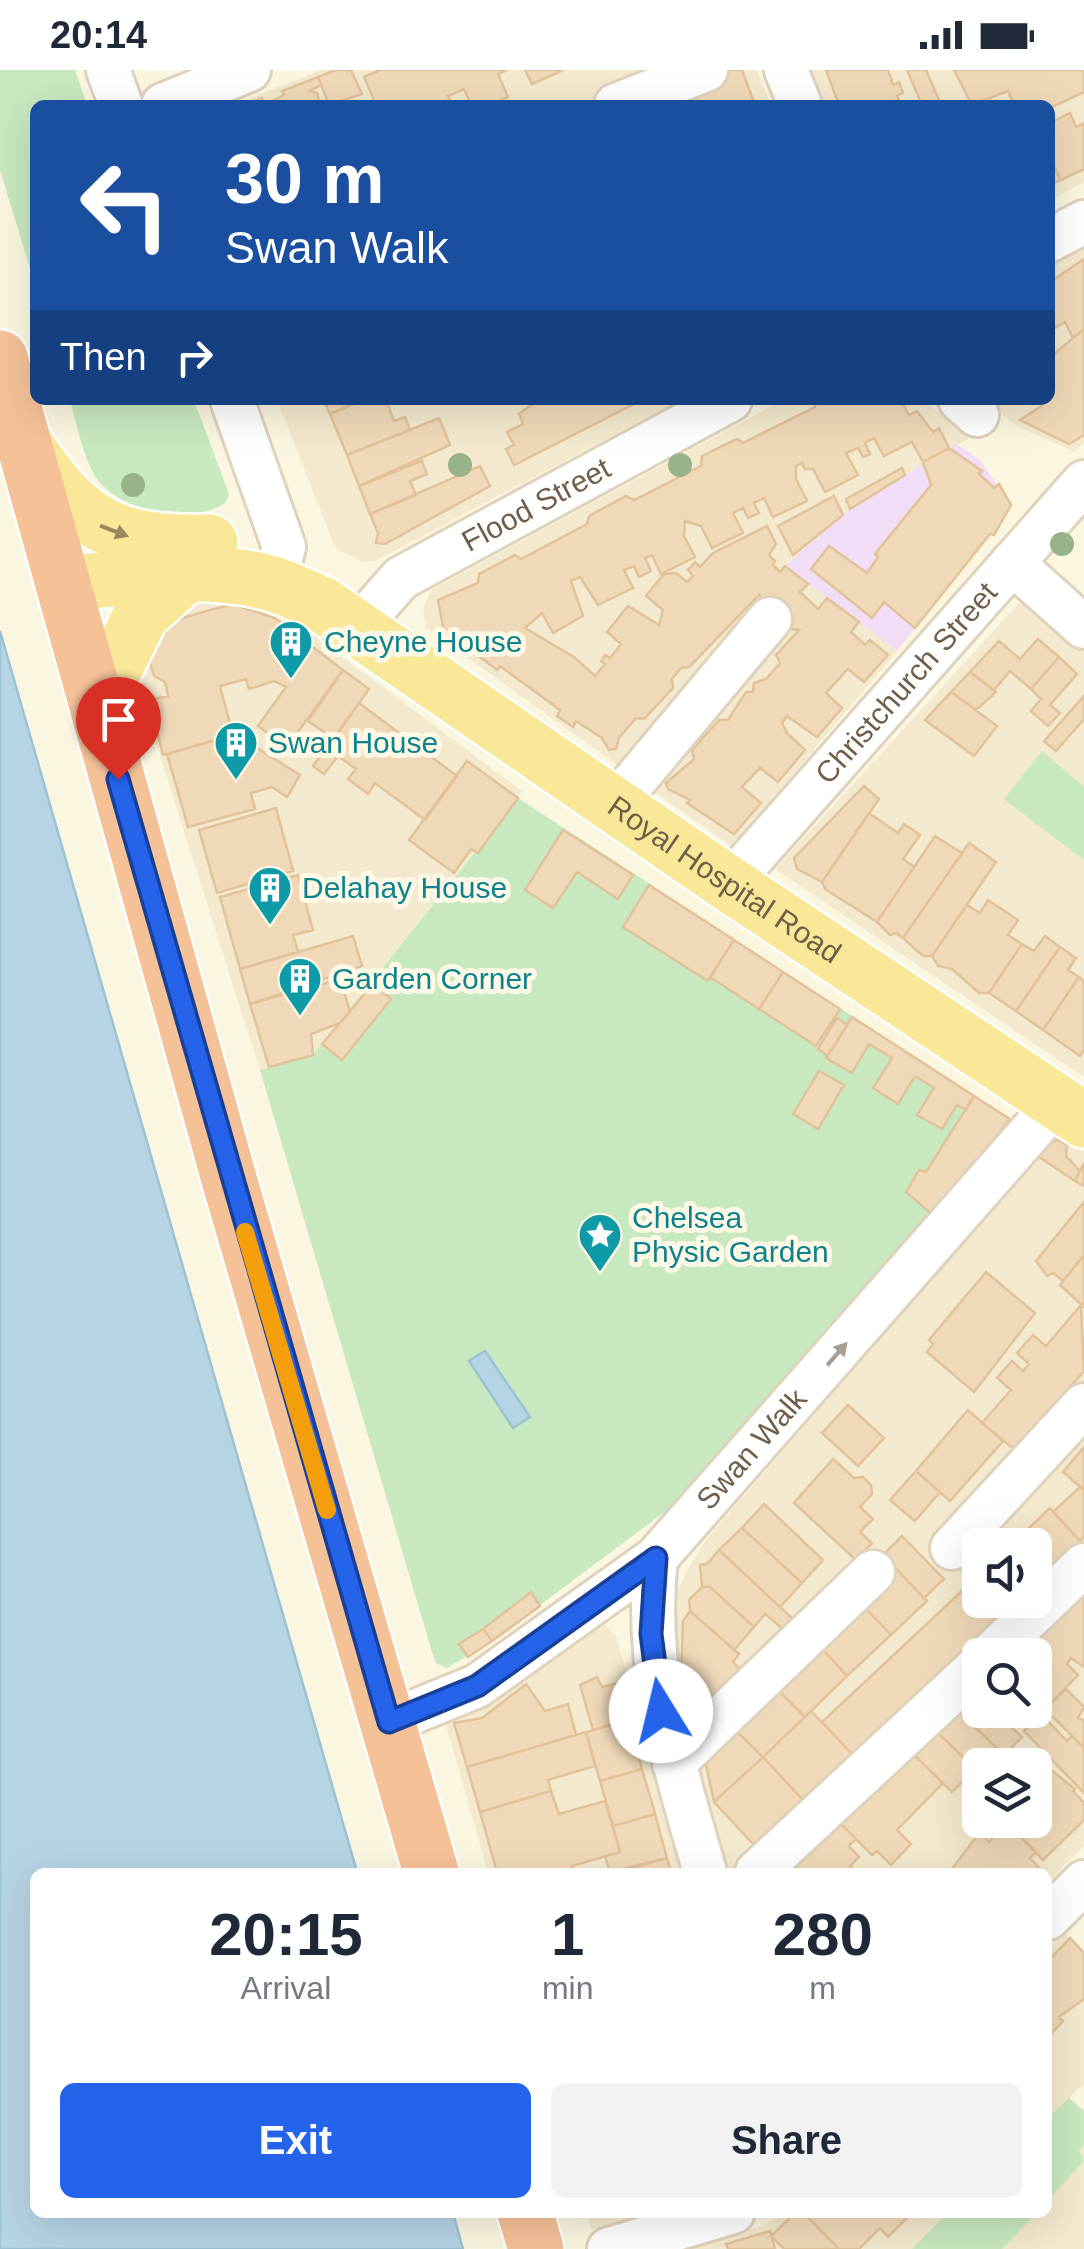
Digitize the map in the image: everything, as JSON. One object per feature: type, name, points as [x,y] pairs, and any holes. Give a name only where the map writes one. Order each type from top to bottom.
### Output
[{"type":"highway","points":[[0,358],[430,1868]]},
{"type":"highway","points":[[527,2218],[536,2249]]},
{"type":"main road","name":"Royal Hospital Road","points":[[25,443],[66,501],[116,535],[279,565],[323,605],[368,632],[729,884],[1070,1111]]},
{"type":"main road","name":"Royal Hospital Road","points":[[64,584],[242,578],[279,565]]},
{"type":"main road","points":[[97,705],[141,615],[183,577]]},
{"type":"street","points":[[108,70],[119,100]]},
{"type":"street","points":[[174,100],[249,70]]},
{"type":"street","points":[[629,100],[706,70]]},
{"type":"street","points":[[786,70],[798,100]]},
{"type":"street","points":[[1055,237],[1084,222]]},
{"type":"street","points":[[233,405],[279,565]]},
{"type":"street","name":"Flood Street","points":[[368,632],[372,610],[401,578],[721,405]]},
{"type":"street","name":"Christchurch Street","points":[[729,884],[1084,482]]},
{"type":"street","points":[[1012,563],[1084,628]]},
{"type":"street","points":[[614,804],[770,619]]},
{"type":"street","name":"Swan Walk","points":[[389,1722],[477,1686],[656,1558],[1070,1111]]},
{"type":"street","points":[[952,1548],[1084,1405]]},
{"type":"street","points":[[656,1558],[651,1634],[674,1764],[704,1868]]},
{"type":"street","points":[[1008,1638],[1084,1565]]},
{"type":"street","points":[[674,1764],[872,1572]]},
{"type":"street","points":[[761,1868],[962,1682]]},
{"type":"street","points":[[1052,1914],[1084,1882]]},
{"type":"street","points":[[610,2249],[713,2218]]},
{"type":"shaded area","points":[[321,70],[757,70],[769,100],[246,100]]},
{"type":"shaded area","points":[[807,70],[1084,70],[1084,182],[1055,198],[1055,100],[819,100]]},
{"type":"shaded area","points":[[1084,245],[1084,442],[1075,452],[1018,427],[990,405],[1055,405],[1055,261]]},
{"type":"shaded area","points":[[279,405],[671,405],[375,561],[363,562],[336,549]]},
{"type":"shaded area","points":[[774,405],[929,405],[969,438],[850,509],[785,565],[897,651],[732,847],[426,628],[423,610],[431,590]]},
{"type":"shaded area","points":[[956,444],[979,459],[1011,505],[994,535],[990,534],[897,651],[785,566],[850,509]]},
{"type":"shaded area","points":[[232,596],[290,618],[522,791],[313,1055],[260,1070],[143,702],[140,669],[175,610]]},
{"type":"shaded area","points":[[1030,600],[1084,646],[1084,1077],[775,869],[1021,601]]},
{"type":"shaded area","points":[[1055,1135],[1084,1148],[1084,1846],[1052,1878],[1052,1868],[723,1868],[672,1698],[672,1604],[705,1541]]},
{"type":"shaded area","points":[[590,1622],[606,1625],[616,1636],[681,1868],[487,1868],[445,1721],[480,1709]]},
{"type":"shaded area","points":[[1064,1933],[1084,1953],[1084,2084],[1069,2098],[1084,2111],[1084,2249],[682,2249],[763,2226],[775,2218],[1052,2218],[1052,1945]]},
{"type":"shaded area","points":[[588,2218],[634,2218],[591,2230]]},
{"type":"green space","points":[[0,70],[75,70],[85,100],[30,100],[30,269],[0,170]]},
{"type":"green space","points":[[71,405],[196,405],[229,494],[225,503],[211,510],[194,514],[156,512],[120,499],[106,488],[95,476]]},
{"type":"green space","points":[[1042,751],[1084,787],[1084,860],[1004,799]]},
{"type":"green space","name":"Chelsea Physic Garden","points":[[518,798],[1010,1119],[934,1216],[670,1508],[492,1641],[447,1668],[436,1663],[432,1652],[260,1070],[313,1055]]},
{"type":"green space","points":[[1069,2098],[1084,2111],[1084,2144],[1079,2151],[1084,2161],[1052,2196],[1052,2114]]},
{"type":"green space","points":[[941,2218],[1031,2218],[1002,2249],[912,2249]]},
{"type":"water","points":[[0,631],[356,1868],[30,1868],[30,2218],[454,2218],[463,2249],[0,2249]]},
{"type":"water","points":[[485,1351],[530,1417],[513,1428],[469,1361]]},
{"type":"building","points":[[336,70],[351,70],[362,94],[327,100],[318,77]]},
{"type":"building","points":[[380,70],[507,70],[498,74],[508,97],[469,100],[464,89],[448,96],[450,100],[374,100],[364,77]]},
{"type":"building","points":[[525,70],[563,70],[532,84]]},
{"type":"building","points":[[742,70],[753,100],[681,100],[713,77]]},
{"type":"building","points":[[826,70],[888,70],[893,85],[899,82],[903,93],[897,96],[899,100],[837,100]]},
{"type":"building","points":[[907,70],[926,70],[939,100],[920,100]]},
{"type":"building","points":[[954,70],[1084,70],[1084,92],[1055,106],[1055,100],[1012,100],[1008,91],[985,100],[969,100]]},
{"type":"building","points":[[318,77],[321,85],[310,91],[317,93],[319,100],[274,100],[284,95],[282,91]]},
{"type":"building","points":[[1070,113],[1076,127],[1084,123],[1084,169],[1061,180],[1055,171],[1055,120]]},
{"type":"building","points":[[1084,259],[1084,329],[1073,338],[1065,322],[1055,328],[1055,279]]},
{"type":"building","points":[[1084,329],[1084,435],[1069,444],[1020,420],[1042,405],[1055,405],[1055,353]]},
{"type":"building","points":[[326,405],[351,405],[330,414]]},
{"type":"building","points":[[351,405],[388,405],[394,421],[405,417],[410,430],[347,455],[330,414]]},
{"type":"building","points":[[531,405],[632,405],[514,465],[506,449],[514,445],[507,432],[523,424],[519,414]]},
{"type":"building","points":[[904,405],[909,415],[917,411],[933,432],[939,428],[949,448],[923,462],[912,442],[884,456],[874,438],[865,443],[870,454],[863,457],[858,448],[846,453],[858,475],[825,492],[813,469],[805,469],[802,463],[796,466],[796,479],[807,501],[773,517],[764,498],[754,503],[759,513],[748,518],[743,508],[733,513],[743,533],[712,548],[701,526],[685,521],[684,536],[695,557],[661,574],[652,555],[645,558],[651,571],[639,577],[634,566],[624,570],[633,588],[598,605],[580,577],[571,581],[583,616],[553,633],[542,613],[525,628],[574,657],[595,676],[605,664],[601,661],[605,655],[610,658],[621,644],[607,632],[628,606],[659,625],[663,610],[646,596],[664,574],[676,573],[687,582],[693,576],[688,570],[695,562],[700,567],[713,553],[767,526],[776,544],[769,555],[775,561],[773,565],[780,572],[785,566],[808,584],[800,592],[818,609],[827,598],[859,622],[851,632],[865,645],[870,640],[888,655],[864,682],[848,669],[826,693],[842,708],[817,737],[787,716],[782,723],[787,733],[805,750],[778,782],[760,768],[742,787],[761,803],[734,834],[687,803],[690,800],[668,789],[666,783],[694,759],[692,750],[719,720],[728,720],[746,692],[753,692],[754,683],[766,679],[780,663],[776,655],[799,630],[791,629],[759,595],[689,667],[681,668],[672,679],[673,688],[644,719],[636,718],[619,738],[616,749],[609,750],[602,738],[576,721],[573,727],[557,716],[560,710],[500,666],[497,670],[455,638],[445,637],[438,600],[478,583],[479,574],[515,555],[521,559],[587,524],[589,516],[626,496],[634,500],[701,466],[702,456],[737,439],[743,443],[815,407]]},
{"type":"building","points":[[439,418],[450,445],[359,486],[347,455]]},
{"type":"building","points":[[949,448],[982,471],[979,474],[994,488],[999,484],[1011,505],[994,535],[990,534],[915,628],[884,602],[872,618],[811,569],[829,546],[867,573],[878,557],[875,554],[931,485],[923,462]]},
{"type":"building","points":[[422,461],[427,474],[410,481],[416,495],[370,514],[359,486]]},
{"type":"building","points":[[480,466],[490,486],[385,544],[376,543],[378,533],[370,514]]},
{"type":"building","points":[[902,468],[905,475],[850,509],[846,499]]},
{"type":"building","points":[[834,496],[843,515],[793,555],[778,526]]},
{"type":"building","name":"Cheyne House","points":[[232,604],[275,618],[343,670],[287,747],[258,726],[286,687],[274,681],[249,689],[246,679],[220,686],[233,735],[163,755],[149,700],[168,696],[165,682],[154,676],[150,664],[157,641],[178,619]]},
{"type":"building","points":[[1038,639],[1059,657],[1031,689],[1010,671],[994,690],[970,672],[999,641],[1020,659]]},
{"type":"building","points":[[1059,657],[1077,674],[1050,705],[1060,713],[1048,726],[1031,711],[1041,699],[1031,689]]},
{"type":"building","points":[[343,670],[369,689],[334,739],[308,721]]},
{"type":"building","points":[[970,672],[996,692],[976,710],[951,692]]},
{"type":"building","points":[[951,692],[997,726],[974,756],[925,720]]},
{"type":"building","points":[[1084,696],[1084,719],[1056,751],[1044,741]]},
{"type":"building","points":[[359,703],[457,776],[425,820],[375,783],[368,794],[348,779],[356,769],[338,756],[324,774],[313,766]]},
{"type":"building","name":"Swan House","points":[[233,735],[240,762],[249,760],[257,748],[300,775],[287,797],[272,787],[251,793],[255,809],[188,827],[167,754]]},
{"type":"building","points":[[467,761],[518,798],[478,853],[471,849],[454,873],[409,840]]},
{"type":"building","points":[[864,786],[879,799],[822,882],[797,869],[794,858]]},
{"type":"building","points":[[276,808],[293,871],[217,893],[199,830]]},
{"type":"building","points":[[869,813],[898,833],[904,824],[920,835],[903,859],[914,867],[877,922],[825,889],[822,882]]},
{"type":"building","points":[[563,830],[633,875],[618,899],[577,872],[553,908],[525,890]]},
{"type":"building","points":[[935,836],[962,853],[903,938],[896,933],[890,935],[877,922]]},
{"type":"building","points":[[969,843],[996,862],[932,956],[923,956],[903,938]]},
{"type":"building","name":"Delahay House","points":[[298,875],[313,930],[293,935],[298,952],[240,969],[220,897]]},
{"type":"building","points":[[649,885],[734,940],[708,981],[623,927]]},
{"type":"building","points":[[988,900],[1018,920],[1008,935],[1022,944],[989,993],[979,993],[952,969],[938,966],[932,956],[967,905],[980,913]]},
{"type":"building","points":[[353,936],[362,966],[250,1004],[240,969]]},
{"type":"building","points":[[1045,936],[1060,947],[1016,1011],[989,993],[1022,944],[1034,951]]},
{"type":"building","points":[[734,940],[783,972],[759,1009],[710,977]]},
{"type":"building","points":[[1060,947],[1076,958],[1068,970],[1079,977],[1043,1030],[1016,1011]]},
{"type":"building","points":[[783,972],[840,1009],[816,1046],[759,1009]]},
{"type":"building","points":[[1079,977],[1084,981],[1084,1050],[1080,1056],[1043,1030]]},
{"type":"building","name":"Garden Corner","points":[[340,979],[350,1012],[340,1023],[311,1034],[313,1055],[269,1067],[250,1004]]},
{"type":"building","points":[[373,984],[391,999],[342,1060],[322,1044]]},
{"type":"building","points":[[852,1017],[974,1096],[966,1110],[957,1105],[942,1129],[917,1115],[934,1088],[915,1076],[898,1104],[873,1088],[892,1058],[869,1044],[852,1073],[826,1058]]},
{"type":"building","points":[[837,1018],[847,1025],[828,1056],[818,1049]]},
{"type":"building","points":[[819,1071],[844,1085],[818,1129],[793,1114]]},
{"type":"building","points":[[974,1096],[1010,1119],[934,1216],[906,1192],[919,1170],[926,1172]]},
{"type":"building","points":[[1057,1140],[1067,1145],[1066,1156],[1080,1171],[1075,1181],[1036,1155],[1047,1143]]},
{"type":"building","points":[[1084,1163],[1084,1186],[1075,1181]]},
{"type":"building","points":[[1084,1202],[1084,1255],[1063,1281],[1053,1273],[1047,1276],[1036,1261]]},
{"type":"building","points":[[1084,1255],[1084,1307],[1060,1285]]},
{"type":"building","points":[[986,1272],[1035,1313],[974,1392],[927,1352],[933,1344],[929,1340]]},
{"type":"building","points":[[1081,1305],[1084,1371],[1015,1450],[982,1423],[1011,1390],[997,1378],[1012,1361],[1023,1371],[1029,1364],[1017,1353],[1033,1335],[1046,1346]]},
{"type":"building","points":[[848,1405],[884,1438],[858,1466],[822,1433]]},
{"type":"building","points":[[968,1410],[1003,1441],[950,1501],[916,1471]]},
{"type":"building","points":[[1084,1447],[1084,1490],[1063,1472]]},
{"type":"building","points":[[833,1459],[854,1478],[863,1477],[871,1485],[872,1494],[860,1507],[873,1519],[860,1532],[872,1543],[856,1560],[794,1503]]},
{"type":"building","points":[[916,1471],[940,1492],[915,1521],[890,1500]]},
{"type":"building","points":[[1080,1487],[1084,1490],[1084,1537],[1080,1541],[1053,1512]]},
{"type":"building","points":[[764,1504],[823,1560],[802,1583],[742,1528]]},
{"type":"building","points":[[1050,1508],[1080,1541],[1052,1567],[1052,1528],[1029,1528]]},
{"type":"building","points":[[742,1528],[802,1583],[780,1607],[719,1550]]},
{"type":"building","points":[[902,1536],[944,1579],[924,1598],[883,1555]]},
{"type":"building","points":[[719,1550],[793,1619],[783,1629],[765,1614],[754,1627],[710,1587],[702,1587],[700,1565],[707,1564]]},
{"type":"building","points":[[895,1568],[927,1601],[891,1635],[860,1602]]},
{"type":"building","points":[[702,1587],[710,1587],[754,1627],[734,1650],[690,1611],[689,1600]]},
{"type":"building","points":[[1084,1588],[1084,1667],[1071,1658],[1067,1664],[1078,1675],[1052,1702],[1052,1638],[1035,1638]]},
{"type":"building","points":[[962,1591],[962,1618],[998,1618],[976,1638],[962,1638],[962,1651],[852,1754],[822,1722]]},
{"type":"building","points":[[531,1592],[540,1606],[492,1641],[483,1629]]},
{"type":"building","points":[[860,1602],[891,1635],[847,1676],[818,1644]]},
{"type":"building","points":[[690,1611],[739,1654],[733,1662],[743,1672],[708,1706],[681,1682],[683,1621]]},
{"type":"building","points":[[483,1629],[492,1641],[468,1657],[459,1644]]},
{"type":"building","points":[[818,1644],[847,1676],[805,1717],[774,1686]]},
{"type":"building","points":[[597,1677],[602,1687],[618,1683],[628,1720],[593,1730],[580,1685]]},
{"type":"building","points":[[526,1684],[545,1711],[568,1704],[576,1735],[467,1767],[454,1723],[482,1718]]},
{"type":"building","points":[[774,1686],[805,1717],[763,1757],[732,1727]]},
{"type":"building","points":[[1066,1689],[1084,1707],[1078,1718],[1084,1720],[1084,1748],[1052,1716],[1052,1702]]},
{"type":"building","points":[[955,1707],[962,1714],[962,1728],[976,1728],[997,1748],[962,1748],[962,1756],[934,1729]]},
{"type":"building","points":[[811,1711],[852,1754],[803,1800],[763,1757]]},
{"type":"building","points":[[628,1720],[642,1769],[600,1781],[586,1732]]},
{"type":"building","points":[[1052,1725],[1067,1741],[1072,1736],[1084,1748],[1084,1793],[1052,1760],[1052,1748],[1040,1748],[1024,1731]]},
{"type":"building","points":[[732,1727],[763,1757],[714,1802],[705,1760]]},
{"type":"building","points":[[976,1728],[1012,1728],[1022,1737],[1011,1748],[997,1748]]},
{"type":"building","points":[[934,1729],[962,1756],[962,1782],[952,1792],[911,1752]]},
{"type":"building","points":[[586,1732],[595,1766],[548,1780],[551,1791],[480,1812],[467,1767]]},
{"type":"building","points":[[911,1752],[943,1783],[897,1830],[911,1844],[891,1865],[877,1851],[872,1855],[841,1824]]},
{"type":"building","points":[[763,1757],[803,1800],[754,1845],[714,1802]]},
{"type":"building","points":[[642,1769],[655,1814],[613,1826],[600,1781]]},
{"type":"building","points":[[1052,1771],[1075,1789],[1084,1803],[1084,1820],[1043,1860],[1022,1838],[1052,1838]]},
{"type":"building","points":[[551,1791],[559,1814],[605,1801],[620,1852],[573,1868],[496,1868],[480,1812]]},
{"type":"building","points":[[655,1814],[667,1858],[609,1868],[605,1856],[620,1852],[613,1826]]},
{"type":"building","points":[[841,1824],[856,1839],[849,1846],[859,1857],[850,1866],[852,1868],[795,1868]]},
{"type":"building","points":[[975,1838],[989,1842],[993,1838],[1022,1838],[1036,1852],[1030,1858],[1039,1868],[953,1868]]},
{"type":"building","points":[[667,1858],[670,1868],[633,1868]]},
{"type":"building","points":[[1070,1938],[1084,1953],[1084,1999],[1059,2017],[1063,2021],[1052,2033],[1052,1957]]},
{"type":"building","points":[[790,2218],[809,2218],[839,2249],[784,2249],[771,2236]]},
{"type":"building","points":[[809,2218],[907,2218],[888,2237],[880,2228],[859,2249],[839,2249]]},
{"type":"building","points":[[770,2231],[775,2249],[728,2249],[726,2244]]},
{"type":"slow traffic","points":[[245,1232],[327,1510]]},
{"type":"place","name":"Cheyne House","points":[[291,680]]},
{"type":"place","name":"Swan House","points":[[236,781]]},
{"type":"place","name":"Delahay House","points":[[270,926]]},
{"type":"place","name":"Garden Corner","points":[[300,1017]]},
{"type":"place","name":"Chelsea Physic Garden","points":[[600,1273]]},
{"type":"route","points":[[118,779],[389,1722],[477,1686],[656,1558],[650,1608],[661,1711]]}]
